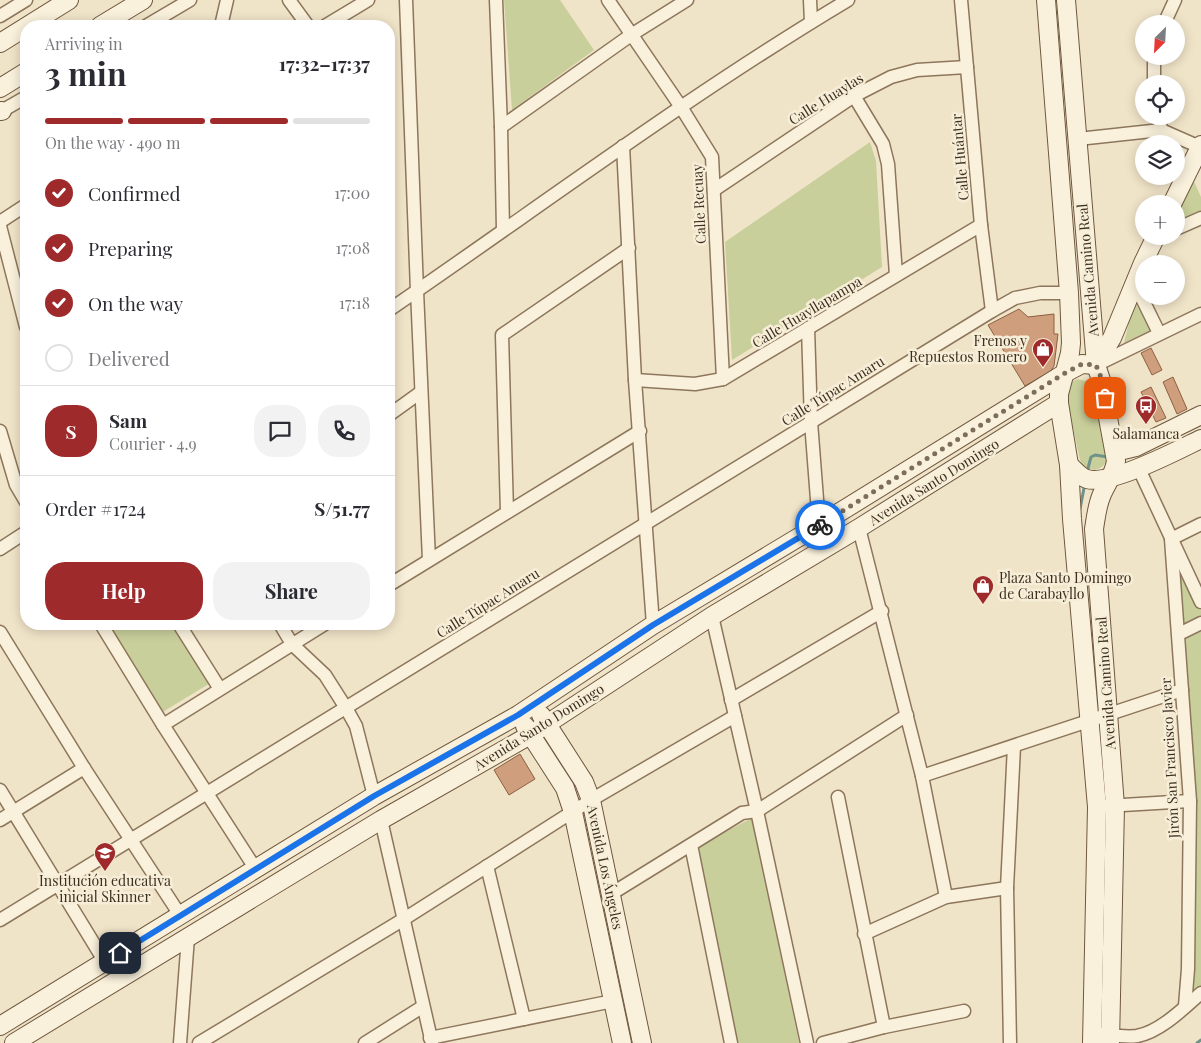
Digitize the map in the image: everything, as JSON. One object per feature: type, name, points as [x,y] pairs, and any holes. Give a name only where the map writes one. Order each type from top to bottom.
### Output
[{"type":"street","points":[[0,16],[26,0]]},
{"type":"street","points":[[36,20],[69,0]]},
{"type":"street","points":[[110,20],[143,0]]},
{"type":"street","points":[[156,20],[190,0]]},
{"type":"street","points":[[222,20],[227,0]]},
{"type":"street","points":[[290,0],[304,20]]},
{"type":"street","points":[[335,20],[368,0]]},
{"type":"street","points":[[406,0],[429,560]]},
{"type":"street","points":[[496,0],[503,230]]},
{"type":"street","name":"Calle Recuay","points":[[608,0],[712,156],[723,379]]},
{"type":"street","points":[[501,126],[631,35],[688,0]]},
{"type":"street","points":[[810,0],[811,22]]},
{"type":"street","points":[[395,306],[623,146],[811,22],[848,0]]},
{"type":"street","name":"Calle Huántar","points":[[961,0],[992,311]]},
{"type":"street","name":"Avenida Camino Real","points":[[1046,0],[1069,294],[1071,343],[1059,394],[1059,403],[1069,465],[1096,807],[1093,1038]]},
{"type":"street","name":"Avenida Camino Real","points":[[1066,0],[1096,365],[1102,380],[1116,461],[1112,476],[1101,495],[1094,529],[1115,806],[1111,1039]]},
{"type":"street","points":[[1168,15],[1175,0]]},
{"type":"street","points":[[0,42],[20,30]]},
{"type":"street","name":"Calle Huaylas","points":[[714,190],[854,96],[891,77],[917,70],[967,67]]},
{"type":"street","points":[[0,88],[20,76]]},
{"type":"street","points":[[854,96],[883,144],[888,164],[896,275]]},
{"type":"street","points":[[1,111],[20,100]]},
{"type":"street","points":[[1160,125],[1161,130]]},
{"type":"street","points":[[1078,139],[1161,130],[1200,146],[1176,195]]},
{"type":"street","points":[[623,146],[635,380],[653,625]]},
{"type":"street","points":[[0,222],[20,209]]},
{"type":"street","points":[[1185,225],[1201,218]]},
{"type":"street","name":"Calle Huayllapampa","points":[[635,380],[695,384],[723,379],[982,224]]},
{"type":"street","points":[[0,226],[20,304]]},
{"type":"street","points":[[507,512],[502,335],[629,248]]},
{"type":"street","points":[[1096,365],[1112,338],[1135,284]]},
{"type":"street","name":"Calle Túpac Amaru","points":[[0,920],[992,311],[1015,298],[1040,293],[1069,294]]},
{"type":"street","points":[[1146,305],[1160,333]]},
{"type":"street","points":[[1096,365],[1201,314]]},
{"type":"street","points":[[808,328],[811,422],[819,525]]},
{"type":"street","name":"Avenida Santo Domingo","points":[[0,1026],[374,796],[518,715],[653,625],[1065,373],[1082,364],[1096,365]]},
{"type":"street","points":[[395,411],[421,392]]},
{"type":"street","name":"Avenida Santo Domingo","points":[[14,1043],[381,820],[530,735],[712,616],[860,528],[1059,403]]},
{"type":"street","points":[[1115,452],[1136,447],[1201,415]]},
{"type":"street","points":[[395,581],[640,431]]},
{"type":"street","points":[[1,438],[20,480]]},
{"type":"street","points":[[1069,465],[1081,476],[1090,480],[1102,479],[1139,469],[1201,439]]},
{"type":"street","points":[[1139,469],[1201,602]]},
{"type":"street","points":[[1171,539],[1201,524]]},
{"type":"street","points":[[860,528],[922,776],[946,898]]},
{"type":"street","points":[[0,549],[20,536]]},
{"type":"street","name":"Jirón San Francisco Javier","points":[[1171,539],[1190,801],[1194,969],[1185,1006]]},
{"type":"street","points":[[731,700],[882,611]]},
{"type":"street","points":[[712,616],[757,811],[806,1043]]},
{"type":"street","points":[[1178,634],[1201,624]]},
{"type":"street","points":[[105,630],[255,868]]},
{"type":"street","points":[[183,630],[220,689]]},
{"type":"street","points":[[284,630],[292,644],[324,675],[356,726],[374,796]]},
{"type":"street","points":[[163,725],[315,630]]},
{"type":"street","points":[[0,632],[84,768],[180,915]]},
{"type":"street","points":[[922,776],[1182,690]]},
{"type":"street","name":"Avenida Los Ángeles","points":[[534,705],[584,782],[591,800],[642,1043]]},
{"type":"street","name":"Avenida Los Ángeles","points":[[518,715],[565,788],[573,812],[622,1043]]},
{"type":"street","points":[[611,894],[742,813],[757,811],[907,715]]},
{"type":"street","points":[[199,1043],[404,919],[591,800],[734,716]]},
{"type":"street","points":[[1010,1043],[1007,888],[1014,746]]},
{"type":"street","points":[[0,820],[84,768]]},
{"type":"street","points":[[0,790],[105,962]]},
{"type":"street","points":[[838,797],[884,1027]]},
{"type":"street","points":[[1096,807],[1190,801]]},
{"type":"street","points":[[381,820],[431,1041],[524,1019],[613,1001]]},
{"type":"street","points":[[691,845],[731,1043]]},
{"type":"street","points":[[487,866],[524,1019]]},
{"type":"street","points":[[864,934],[946,898],[1007,888]]},
{"type":"street","points":[[180,1043],[188,937]]},
{"type":"street","points":[[1093,1038],[1111,1039],[1144,1034],[1156,1029],[1201,993]]},
{"type":"street","points":[[365,1043],[422,1007]]},
{"type":"street","points":[[823,1043],[884,1027],[964,1011]]},
{"type":"green space","points":[[504,0],[560,0],[594,50],[512,110]]},
{"type":"green space","points":[[870,142],[876,161],[882,267],[732,360],[725,242]]},
{"type":"green space","points":[[1192,177],[1201,197],[1201,212],[1185,218],[1184,195]]},
{"type":"green space","points":[[1134,301],[1151,331],[1124,343]]},
{"type":"green space","points":[[1077,379],[1086,381],[1093,388],[1108,455],[1104,465],[1096,470],[1087,468],[1080,460],[1066,397],[1068,384]]},
{"type":"green space","points":[[1177,565],[1201,611],[1201,988],[1190,998],[1197,803]]},
{"type":"green space","points":[[111,630],[179,630],[212,682],[161,713]]},
{"type":"green space","points":[[752,818],[799,1043],[736,1043],[696,847]]},
{"type":"building","points":[[1019,309],[1028,317],[1054,314],[1054,334],[1058,334],[1054,366],[1050,372],[1025,386],[988,325]]},
{"type":"building","points":[[1151,348],[1162,370],[1152,375],[1141,353]]},
{"type":"building","points":[[1173,377],[1187,409],[1177,414],[1163,382]]},
{"type":"building","points":[[1151,387],[1166,418],[1156,422],[1141,392]]},
{"type":"building","points":[[520,754],[535,779],[509,795],[494,770]]},
{"type":"waterway","points":[[1087,472],[1091,457],[1095,455],[1108,457]]},
{"type":"waterway","points":[[1080,509],[1085,483]]},
{"type":"waterway","points":[[1197,1043],[1201,1040]]},
{"type":"way so far","points":[[820,525],[1082,364],[1096,365],[1102,380],[1105,398]]},
{"type":"place","name":"Frenos y Repuestos Romero","points":[[1043,368]]},
{"type":"place","name":"Salamanca","points":[[1146,425]]},
{"type":"place","name":"Plaza Santo Domingo de Carabayllo","points":[[983,605]]},
{"type":"place","name":"Institución educativa inicial Skinner","points":[[105,872]]},
{"type":"route","points":[[120,953],[374,796],[518,715],[653,625],[820,525]]}]
